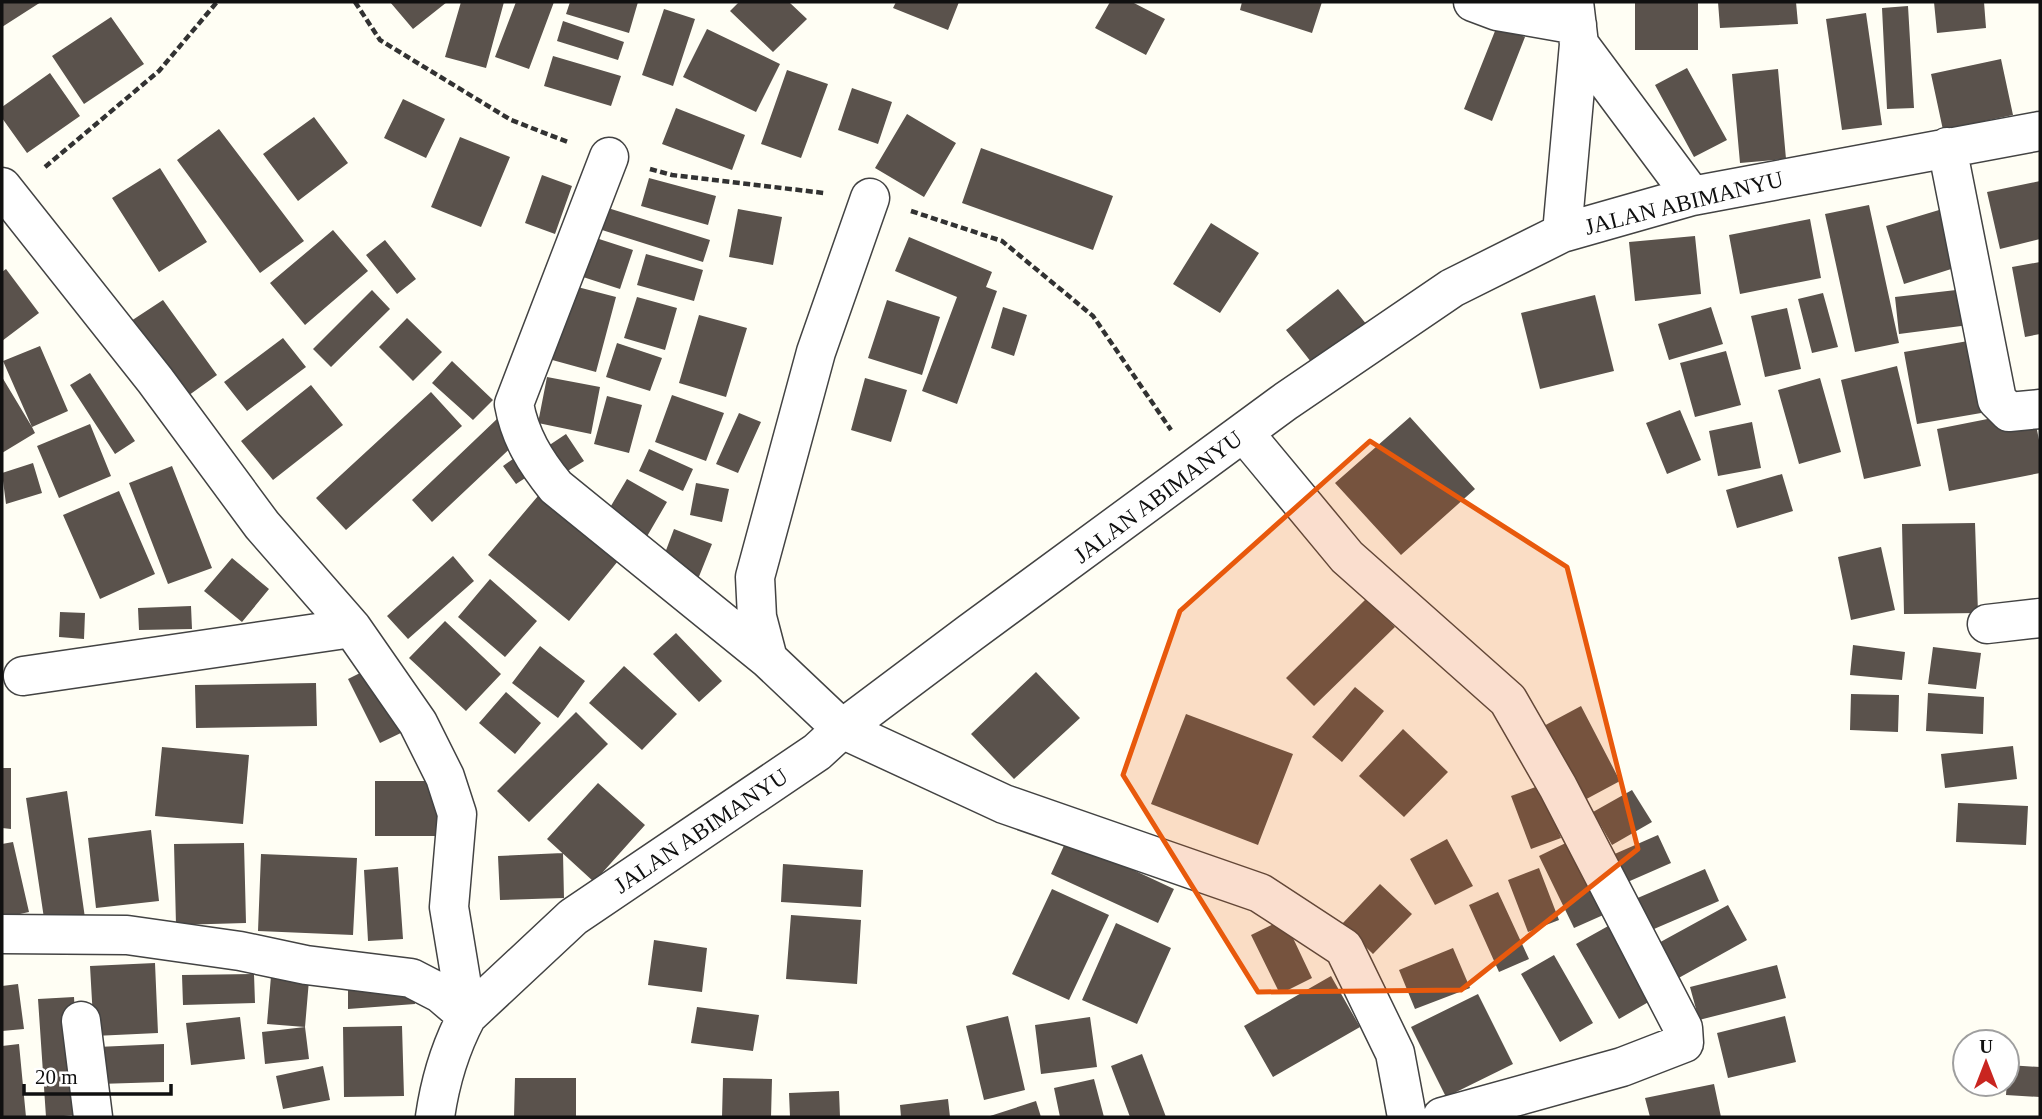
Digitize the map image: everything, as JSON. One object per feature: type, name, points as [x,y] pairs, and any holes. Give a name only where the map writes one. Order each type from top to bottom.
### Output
[{"type":"street","points":[[1473,2],[1497,11],[1577,24],[1692,196]]},
{"type":"street","points":[[1562,233],[1577,24]]},
{"type":"street","name":"JALAN ABIMANYU","points":[[435,1117],[440,1087],[456,1037],[467,1016],[573,917],[817,752],[842,729],[1244,433],[1452,288],[1562,233],[1692,196],[2040,131]]},
{"type":"street","points":[[1948,147],[1997,400],[2009,412],[2040,409]]},
{"type":"street","points":[[609,157],[514,404],[518,426],[535,462],[556,487],[768,659],[842,729],[1004,804],[1098,834],[1260,893],[1344,948],[1395,1053],[1408,1117]]},
{"type":"street","points":[[6,192],[155,380],[262,525],[352,628],[418,723],[445,776],[457,814],[449,907],[467,1016]]},
{"type":"street","points":[[768,659],[757,617],[755,577],[816,352],[870,198]]},
{"type":"street","points":[[1244,433],[1347,557],[1508,700],[1558,787],[1683,1028],[1684,1043],[1622,1067],[1442,1117]]},
{"type":"street","points":[[1987,624],[2040,618]]},
{"type":"street","points":[[23,676],[352,628]]},
{"type":"street","points":[[2,934],[127,935],[240,951],[306,965],[411,978],[440,993],[467,1016]]},
{"type":"street","points":[[80,1021],[93,1117]]},
{"type":"path","points":[[6,192],[159,71],[216,2]]},
{"type":"path","points":[[355,2],[380,40],[511,120],[609,157],[672,175],[870,198],[1002,241],[1093,316],[1198,468]]},
{"type":"highlighted area","points":[[1370,441],[1567,567],[1638,849],[1461,990],[1258,992],[1123,775],[1180,611]]},
{"type":"building","points":[[2,2],[41,2],[2,27]]},
{"type":"building","points":[[390,2],[447,2],[413,29]]},
{"type":"building","points":[[461,2],[504,2],[486,68],[445,57]]},
{"type":"building","points":[[516,2],[554,2],[529,69],[495,57]]},
{"type":"building","points":[[570,2],[638,2],[629,33],[566,14]]},
{"type":"building","points":[[739,2],[789,2],[807,19],[773,52],[730,11]]},
{"type":"building","points":[[896,2],[959,2],[948,30],[893,8]]},
{"type":"building","points":[[1110,2],[1132,2],[1165,19],[1146,55],[1095,28]]},
{"type":"building","points":[[1242,2],[1322,2],[1312,33],[1240,10]]},
{"type":"building","points":[[1635,2],[1698,2],[1698,50],[1635,50]]},
{"type":"building","points":[[1718,2],[1796,2],[1798,24],[1720,28]]},
{"type":"building","points":[[1934,2],[1984,2],[1986,28],[1937,33]]},
{"type":"building","points":[[1908,6],[1914,108],[1887,109],[1882,8]]},
{"type":"building","points":[[664,9],[695,19],[673,86],[642,75]]},
{"type":"building","points":[[1866,13],[1882,125],[1842,130],[1826,19]]},
{"type":"building","points":[[111,17],[144,64],[84,104],[52,56]]},
{"type":"building","points":[[563,21],[624,42],[618,60],[557,41]]},
{"type":"building","points":[[1497,26],[1525,37],[1492,121],[1464,109]]},
{"type":"building","points":[[707,29],[780,64],[756,112],[683,77]]},
{"type":"building","points":[[553,56],[621,76],[611,106],[544,86]]},
{"type":"building","points":[[2001,59],[2013,115],[1943,130],[1931,74]]},
{"type":"building","points":[[1687,68],[1727,140],[1694,157],[1655,85]]},
{"type":"building","points":[[1778,69],[1786,159],[1740,163],[1732,74]]},
{"type":"building","points":[[787,70],[828,84],[801,158],[761,144]]},
{"type":"building","points":[[50,73],[80,116],[27,153],[2,118],[2,107]]},
{"type":"building","points":[[852,88],[892,102],[878,144],[838,130]]},
{"type":"building","points":[[403,99],[445,119],[426,158],[384,138]]},
{"type":"building","points":[[676,108],[745,135],[732,170],[662,144]]},
{"type":"building","points":[[907,114],[956,143],[924,197],[875,168]]},
{"type":"building","points":[[314,117],[348,163],[298,201],[263,154]]},
{"type":"building","points":[[219,129],[304,241],[260,273],[177,160]]},
{"type":"building","points":[[460,137],[510,157],[481,227],[431,207]]},
{"type":"building","points":[[981,148],[1113,196],[1093,250],[962,203]]},
{"type":"building","points":[[160,168],[207,242],[159,272],[112,198]]},
{"type":"building","points":[[542,175],[572,186],[555,234],[525,223]]},
{"type":"building","points":[[649,178],[716,196],[708,225],[641,206]]},
{"type":"building","points":[[2040,181],[2040,239],[2000,249],[1987,192]]},
{"type":"building","points":[[1869,205],[1899,343],[1855,352],[1825,214]]},
{"type":"building","points":[[1949,207],[1967,264],[1904,284],[1886,226]]},
{"type":"building","points":[[608,208],[710,240],[703,262],[602,230]]},
{"type":"building","points":[[738,209],[782,217],[773,265],[729,257]]},
{"type":"building","points":[[1810,219],[1821,278],[1740,294],[1729,235]]},
{"type":"building","points":[[1211,223],[1259,253],[1220,313],[1173,284]]},
{"type":"building","points":[[333,230],[368,271],[305,325],[270,283]]},
{"type":"building","points":[[1695,236],[1701,294],[1635,301],[1629,242]]},
{"type":"building","points":[[909,237],[992,272],[986,287],[997,291],[957,404],[922,391],[957,297],[895,271]]},
{"type":"building","points":[[596,238],[633,250],[620,289],[583,277]]},
{"type":"building","points":[[385,240],[416,279],[397,294],[366,255]]},
{"type":"building","points":[[646,254],[703,270],[694,301],[637,285]]},
{"type":"building","points":[[2040,262],[2040,334],[2025,337],[2012,267]]},
{"type":"building","points":[[6,269],[39,313],[2,341],[2,272]]},
{"type":"building","points":[[566,284],[616,297],[596,372],[545,358]]},
{"type":"building","points":[[1338,289],[1367,325],[1315,367],[1286,330]]},
{"type":"building","points":[[1965,289],[1969,325],[1899,334],[1895,297]]},
{"type":"building","points":[[372,290],[390,309],[331,367],[313,349]]},
{"type":"building","points":[[1823,293],[1838,347],[1812,353],[1798,299]]},
{"type":"building","points":[[1595,295],[1614,371],[1540,389],[1521,313]]},
{"type":"building","points":[[637,297],[677,308],[665,350],[624,338]]},
{"type":"building","points":[[163,300],[217,375],[185,398],[131,321]]},
{"type":"building","points":[[887,300],[940,317],[922,375],[868,358]]},
{"type":"building","points":[[1003,307],[1027,315],[1014,356],[991,348]]},
{"type":"building","points":[[1711,307],[1723,344],[1669,360],[1658,324]]},
{"type":"building","points":[[1787,308],[1801,369],[1765,377],[1751,316]]},
{"type":"building","points":[[699,315],[747,328],[726,397],[679,383]]},
{"type":"building","points":[[407,318],[442,352],[413,381],[379,347]]},
{"type":"building","points":[[283,338],[306,367],[247,411],[224,382]]},
{"type":"building","points":[[1974,340],[1987,412],[1917,424],[1904,352]]},
{"type":"building","points":[[617,343],[662,358],[650,391],[606,377]]},
{"type":"building","points":[[40,346],[68,411],[32,427],[3,361]]},
{"type":"building","points":[[1726,351],[1741,405],[1695,417],[1680,363]]},
{"type":"building","points":[[452,361],[493,400],[473,420],[432,383]]},
{"type":"building","points":[[1897,366],[1921,466],[1864,479],[1841,380]]},
{"type":"building","points":[[90,373],[135,441],[115,454],[70,385]]},
{"type":"building","points":[[2,377],[35,433],[2,453]]},
{"type":"building","points":[[547,377],[600,387],[591,434],[538,423]]},
{"type":"building","points":[[865,378],[907,390],[891,442],[851,430]]},
{"type":"building","points":[[1820,378],[1841,452],[1799,464],[1778,390]]},
{"type":"building","points":[[311,385],[343,425],[273,480],[241,441]]},
{"type":"building","points":[[431,392],[462,426],[346,530],[316,498]]},
{"type":"building","points":[[672,395],[724,413],[706,461],[655,442]]},
{"type":"building","points":[[607,396],[642,405],[629,453],[594,444]]},
{"type":"building","points":[[1680,410],[1701,460],[1667,474],[1646,423]]},
{"type":"building","points":[[2033,410],[2040,445],[2040,473],[1949,491],[1937,429]]},
{"type":"building","points":[[739,413],[761,422],[738,473],[716,464]]},
{"type":"building","points":[[1410,417],[1475,489],[1401,555],[1335,483]]},
{"type":"building","points":[[498,418],[519,440],[432,522],[412,500]]},
{"type":"building","points":[[1752,422],[1761,468],[1718,476],[1709,431]]},
{"type":"building","points":[[90,424],[111,476],[59,498],[37,446]]},
{"type":"building","points":[[566,434],[584,461],[566,472],[548,446]]},
{"type":"building","points":[[649,449],[693,469],[683,491],[639,471]]},
{"type":"building","points":[[520,454],[533,473],[516,484],[503,466]]},
{"type":"building","points":[[33,463],[42,493],[6,504],[2,473]]},
{"type":"building","points":[[172,466],[212,568],[168,584],[129,483]]},
{"type":"building","points":[[1782,474],[1793,511],[1737,528],[1726,490]]},
{"type":"building","points":[[627,479],[667,502],[642,545],[602,521]]},
{"type":"building","points":[[696,483],[729,489],[722,522],[690,515]]},
{"type":"building","points":[[119,491],[155,574],[100,599],[63,515]]},
{"type":"building","points":[[538,496],[618,561],[569,621],[488,555]]},
{"type":"building","points":[[1975,523],[1978,613],[1904,614],[1902,524]]},
{"type":"building","points":[[674,529],[712,544],[696,584],[659,569]]},
{"type":"building","points":[[1881,547],[1895,610],[1851,620],[1838,557]]},
{"type":"building","points":[[453,556],[474,581],[408,639],[387,616]]},
{"type":"building","points":[[232,558],[269,589],[242,622],[204,591]]},
{"type":"building","points":[[490,579],[537,621],[505,657],[458,617]]},
{"type":"building","points":[[1366,599],[1395,627],[1314,706],[1286,678]]},
{"type":"building","points":[[191,606],[192,629],[139,630],[138,608]]},
{"type":"building","points":[[60,612],[85,613],[84,639],[59,637]]},
{"type":"building","points":[[445,621],[501,674],[466,711],[409,658]]},
{"type":"building","points":[[676,633],[722,681],[699,702],[653,654]]},
{"type":"building","points":[[1853,645],[1905,652],[1902,680],[1850,675]]},
{"type":"building","points":[[540,646],[585,681],[558,718],[512,683]]},
{"type":"building","points":[[1933,647],[1981,653],[1976,689],[1928,684]]},
{"type":"building","points":[[374,666],[405,731],[380,743],[348,679]]},
{"type":"building","points":[[624,666],[677,714],[642,750],[589,703]]},
{"type":"building","points":[[1036,672],[1080,718],[1014,779],[971,734]]},
{"type":"building","points":[[316,683],[317,726],[196,728],[195,685]]},
{"type":"building","points":[[1355,687],[1384,711],[1342,762],[1312,737]]},
{"type":"building","points":[[506,692],[541,723],[515,754],[479,723]]},
{"type":"building","points":[[1928,693],[1984,697],[1983,734],[1926,731]]},
{"type":"building","points":[[1851,694],[1899,695],[1898,732],[1850,730]]},
{"type":"building","points":[[1581,706],[1620,781],[1579,803],[1540,728]]},
{"type":"building","points":[[576,712],[608,744],[529,822],[497,791]]},
{"type":"building","points":[[1186,714],[1293,754],[1258,845],[1151,804]]},
{"type":"building","points":[[1403,729],[1448,772],[1404,817],[1359,776]]},
{"type":"building","points":[[2013,746],[2017,779],[1945,788],[1941,754]]},
{"type":"building","points":[[162,747],[249,755],[243,824],[155,816]]},
{"type":"building","points":[[2,768],[11,768],[11,829],[2,828]]},
{"type":"building","points":[[375,781],[437,781],[437,836],[375,836]]},
{"type":"building","points":[[598,783],[645,825],[594,882],[547,839]]},
{"type":"building","points":[[1541,785],[1561,838],[1531,849],[1511,796]]},
{"type":"building","points":[[1632,790],[1652,822],[1612,845],[1593,812]]},
{"type":"building","points":[[67,791],[85,918],[45,925],[26,798]]},
{"type":"building","points":[[1958,803],[2028,806],[2026,845],[1956,842]]},
{"type":"building","points":[[151,830],[159,901],[96,908],[88,838]]},
{"type":"building","points":[[1658,835],[1671,863],[1623,884],[1610,856]]},
{"type":"building","points":[[1067,839],[1174,889],[1158,923],[1051,874]]},
{"type":"building","points":[[1447,839],[1473,886],[1435,905],[1410,859]]},
{"type":"building","points":[[1574,839],[1610,912],[1574,928],[1539,856]]},
{"type":"building","points":[[13,842],[29,912],[2,918],[2,844]]},
{"type":"building","points":[[244,843],[246,923],[176,925],[174,844]]},
{"type":"building","points":[[563,853],[564,898],[500,900],[498,856]]},
{"type":"building","points":[[261,854],[357,858],[353,935],[258,931]]},
{"type":"building","points":[[783,864],[863,870],[861,907],[781,902]]},
{"type":"building","points":[[398,867],[403,939],[368,941],[364,870]]},
{"type":"building","points":[[1539,868],[1559,920],[1528,932],[1508,880]]},
{"type":"building","points":[[1705,869],[1719,901],[1647,932],[1633,900]]},
{"type":"building","points":[[1380,884],[1412,914],[1373,954],[1342,924]]},
{"type":"building","points":[[1052,889],[1109,915],[1069,1000],[1012,974]]},
{"type":"building","points":[[1498,892],[1529,959],[1499,972],[1469,905]]},
{"type":"building","points":[[1728,905],[1747,940],[1675,980],[1655,945]]},
{"type":"building","points":[[791,915],[861,920],[857,984],[786,979]]},
{"type":"building","points":[[1284,919],[1312,978],[1280,994],[1251,935]]},
{"type":"building","points":[[1116,923],[1171,948],[1137,1024],[1082,1000]]},
{"type":"building","points":[[1610,925],[1652,1000],[1619,1019],[1576,944]]},
{"type":"building","points":[[654,940],[707,948],[702,992],[648,985]]},
{"type":"building","points":[[1453,948],[1470,988],[1415,1009],[1399,970]]},
{"type":"building","points":[[1554,955],[1593,1023],[1560,1042],[1521,974]]},
{"type":"building","points":[[155,963],[158,1033],[94,1036],[90,966]]},
{"type":"building","points":[[1777,965],[1786,998],[1699,1020],[1690,987]]},
{"type":"building","points":[[254,974],[255,1003],[183,1005],[182,975]]},
{"type":"building","points":[[271,976],[309,980],[305,1027],[267,1024]]},
{"type":"building","points":[[1331,976],[1360,1027],[1273,1077],[1244,1026]]},
{"type":"building","points":[[18,984],[24,1029],[2,1031],[2,986]]},
{"type":"building","points":[[414,985],[415,1004],[348,1009],[348,990]]},
{"type":"building","points":[[1478,994],[1513,1064],[1446,1097],[1411,1027]]},
{"type":"building","points":[[74,997],[81,1115],[46,1117],[38,999]]},
{"type":"building","points":[[697,1007],[759,1015],[753,1051],[691,1043]]},
{"type":"building","points":[[1008,1016],[1025,1090],[984,1100],[966,1026]]},
{"type":"building","points":[[1785,1016],[1796,1062],[1728,1078],[1717,1033]]},
{"type":"building","points":[[240,1017],[245,1059],[191,1065],[186,1023]]},
{"type":"building","points":[[1090,1017],[1097,1067],[1041,1074],[1035,1025]]},
{"type":"building","points":[[402,1026],[404,1096],[344,1097],[343,1027]]},
{"type":"building","points":[[305,1027],[309,1059],[265,1064],[262,1032]]},
{"type":"building","points":[[19,1044],[26,1117],[2,1117],[2,1046]]},
{"type":"building","points":[[164,1044],[164,1082],[98,1084],[97,1047]]},
{"type":"building","points":[[1142,1054],[1166,1117],[1130,1117],[1111,1066]]},
{"type":"building","points":[[323,1066],[330,1100],[283,1109],[276,1076]]},
{"type":"building","points":[[2021,1066],[2040,1067],[2040,1097],[2021,1096]]},
{"type":"building","points":[[515,1078],[576,1078],[576,1117],[514,1117]]},
{"type":"building","points":[[723,1078],[772,1079],[771,1117],[722,1117]]},
{"type":"building","points":[[1094,1079],[1104,1117],[1060,1117],[1054,1088]]},
{"type":"building","points":[[1714,1084],[1721,1117],[1650,1117],[1645,1098]]},
{"type":"building","points":[[839,1091],[840,1117],[790,1117],[789,1093]]},
{"type":"building","points":[[948,1099],[950,1117],[901,1117],[900,1105]]},
{"type":"building","points":[[1036,1101],[1041,1117],[987,1117]]}]
